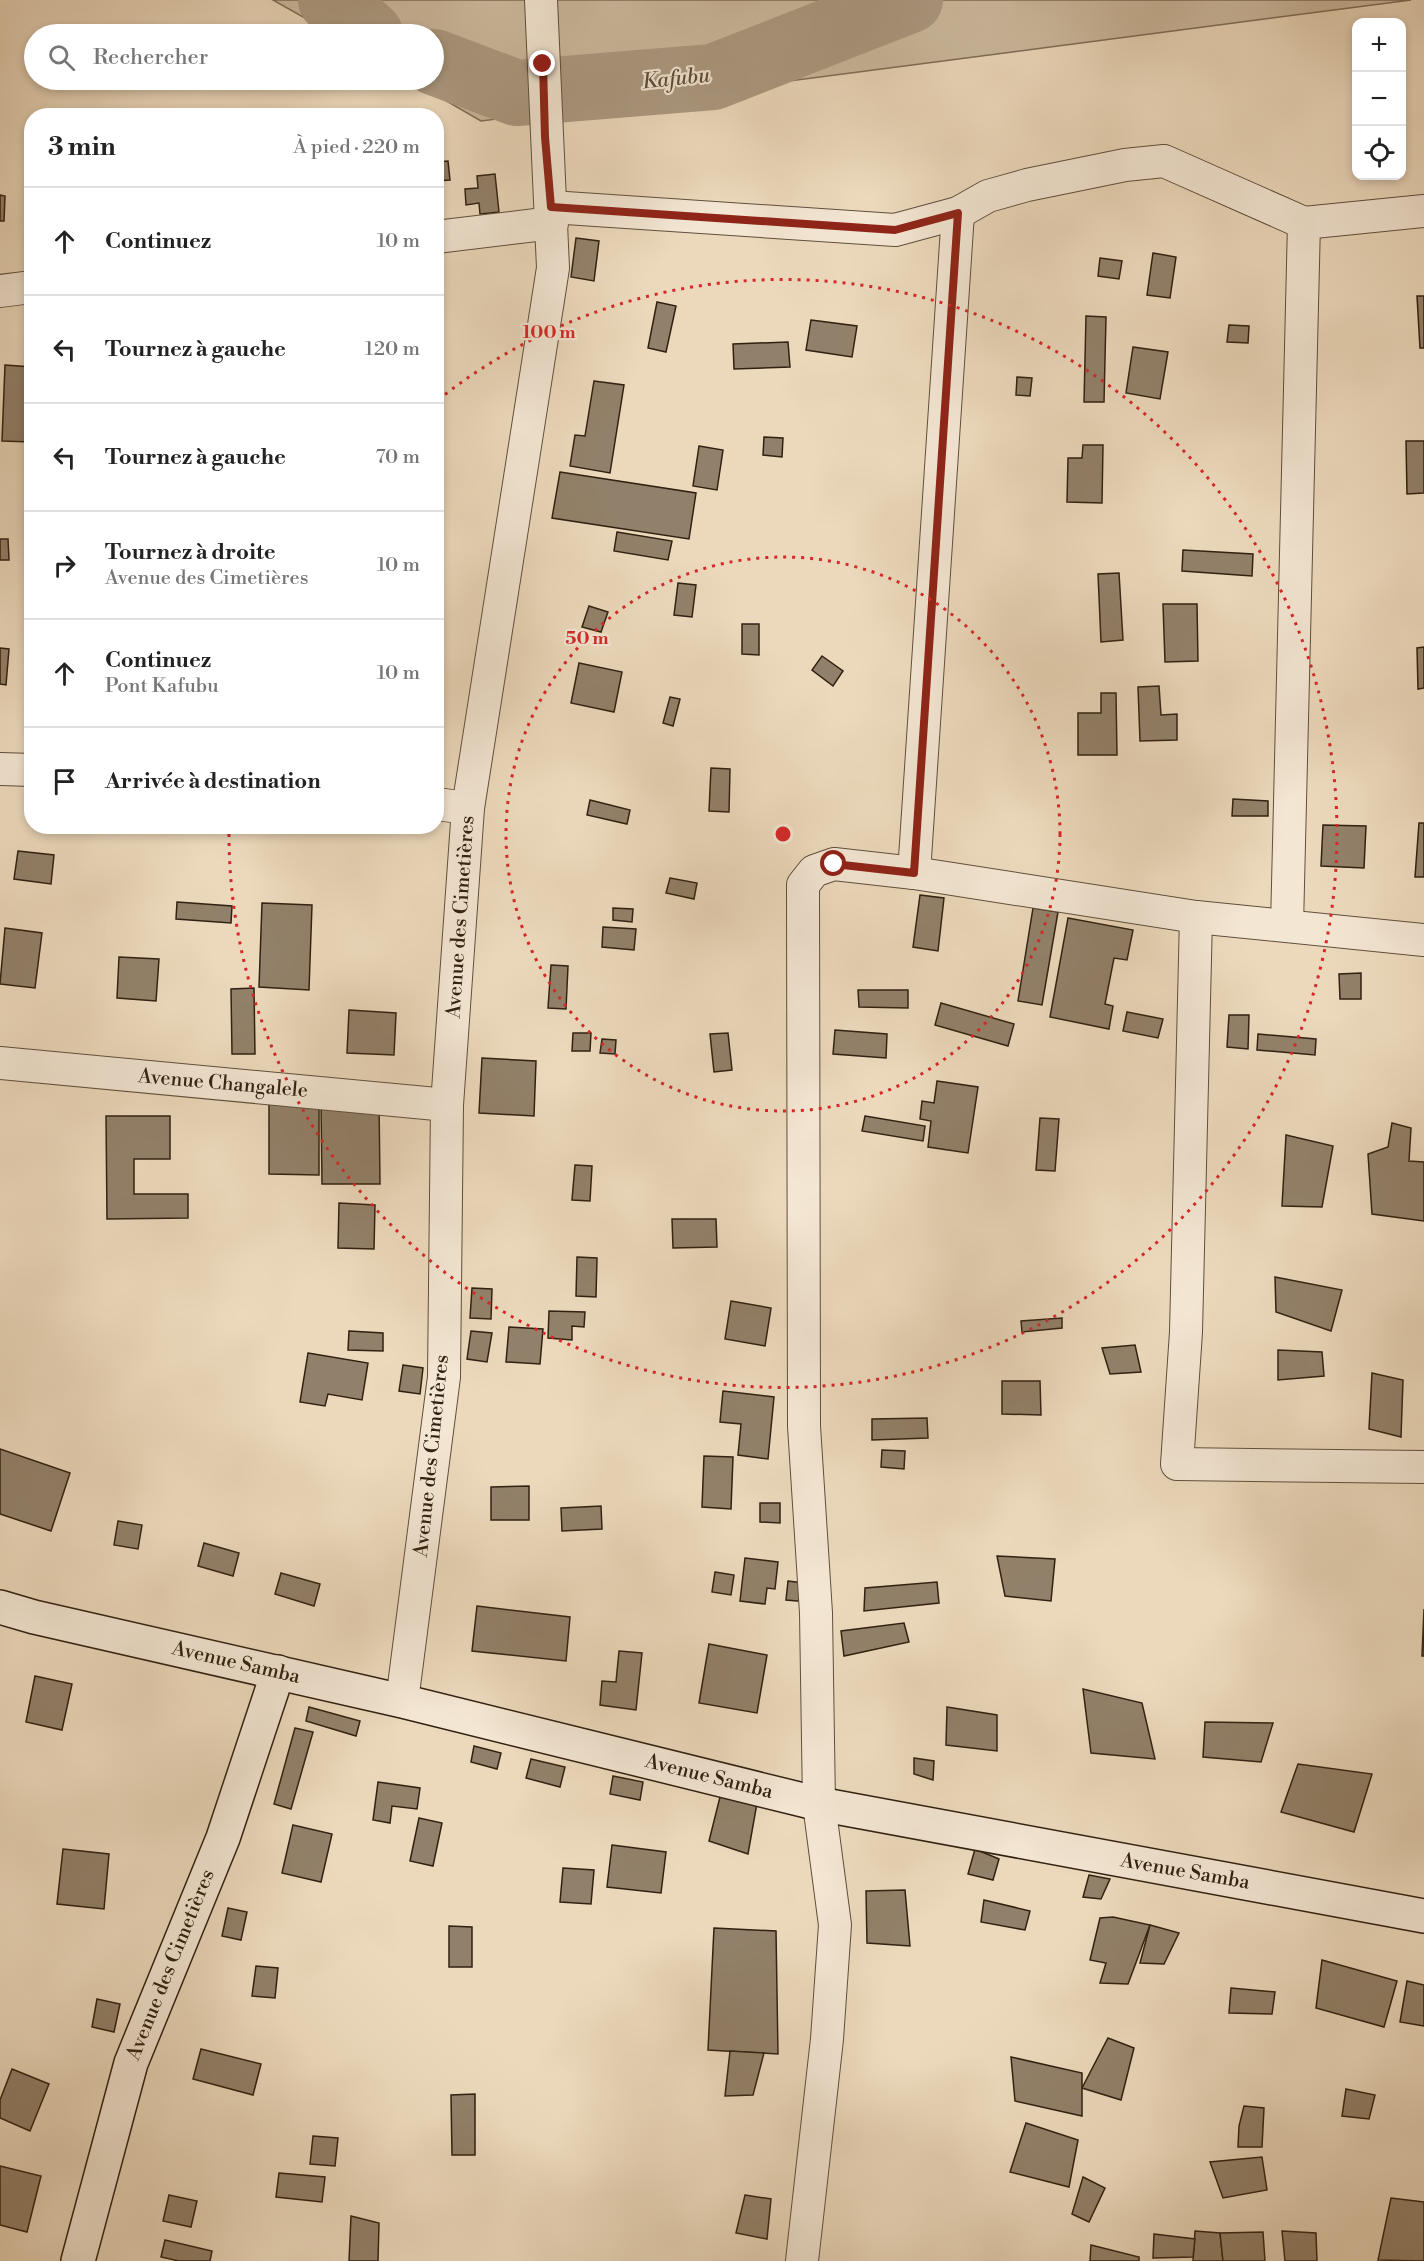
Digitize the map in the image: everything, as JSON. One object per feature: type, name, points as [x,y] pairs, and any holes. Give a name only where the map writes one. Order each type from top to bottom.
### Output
[{"type":"street","name":"Avenue des Cimetières","points":[[402,1701],[444,1377],[447,1105],[468,808],[553,268],[552,215],[545,137],[541,0]]},
{"type":"street","points":[[444,235],[552,215],[895,230],[958,213],[988,196],[1027,185],[1125,165],[1164,161],[1304,223],[1424,211]]},
{"type":"street","points":[[914,873],[958,213]]},
{"type":"street","points":[[1287,926],[1304,223]]},
{"type":"street","points":[[0,291],[24,288]]},
{"type":"street","points":[[0,770],[24,770]]},
{"type":"street","points":[[444,805],[468,808]]},
{"type":"street","points":[[802,2261],[827,2039],[836,1925],[819,1804],[816,1613],[804,1426],[803,885],[814,871],[834,864],[914,873],[1196,917],[1424,940]]},
{"type":"street","points":[[1196,917],[1186,1332],[1177,1464],[1424,1467]]},
{"type":"street","name":"Avenue Changalele","points":[[0,1063],[447,1105]]},
{"type":"street","name":"Avenue Samba","points":[[0,1607],[34,1617],[402,1701],[819,1804],[1424,1916]]},
{"type":"street","name":"Avenue des Cimetières","points":[[78,2261],[131,2063],[223,1838],[278,1672]]},
{"type":"shaded area","points":[[273,0],[1411,0],[481,121],[427,90],[444,90],[444,24],[315,24]]},
{"type":"building","points":[[444,161],[448,161],[450,180],[444,180]]},
{"type":"building","points":[[495,174],[499,212],[480,214],[479,203],[466,205],[465,189],[478,188],[477,176]]},
{"type":"building","points":[[0,195],[5,196],[4,221],[0,221]]},
{"type":"building","points":[[576,238],[599,241],[594,281],[571,277]]},
{"type":"building","points":[[1153,253],[1176,257],[1170,298],[1147,295]]},
{"type":"building","points":[[1100,258],[1122,261],[1119,279],[1098,276]]},
{"type":"building","points":[[1417,296],[1424,296],[1424,348],[1420,348]]},
{"type":"building","points":[[657,302],[676,306],[666,352],[648,348]]},
{"type":"building","points":[[1086,316],[1106,317],[1104,402],[1084,402]]},
{"type":"building","points":[[811,320],[857,326],[852,357],[806,350]]},
{"type":"building","points":[[1229,325],[1249,326],[1248,343],[1227,342]]},
{"type":"building","points":[[788,342],[790,367],[734,369],[733,344]]},
{"type":"building","points":[[1133,347],[1168,352],[1160,399],[1126,393]]},
{"type":"building","points":[[5,365],[24,366],[24,442],[2,441]]},
{"type":"building","points":[[1017,377],[1032,378],[1030,396],[1016,395]]},
{"type":"building","points":[[594,381],[624,385],[610,473],[570,466],[575,435],[585,436]]},
{"type":"building","points":[[764,437],[783,438],[782,457],[763,455]]},
{"type":"building","points":[[1406,441],[1424,441],[1424,493],[1407,494]]},
{"type":"building","points":[[1083,445],[1103,445],[1102,503],[1067,502],[1068,458],[1082,458]]},
{"type":"building","points":[[699,446],[723,450],[717,490],[693,486]]},
{"type":"building","points":[[560,472],[696,493],[689,539],[552,518]]},
{"type":"building","points":[[617,532],[672,541],[668,560],[614,551]]},
{"type":"building","points":[[0,539],[8,539],[9,560],[0,560]]},
{"type":"building","points":[[1183,550],[1253,554],[1252,576],[1182,571]]},
{"type":"building","points":[[1119,573],[1123,640],[1101,642],[1098,574]]},
{"type":"building","points":[[678,583],[696,585],[692,617],[674,615]]},
{"type":"building","points":[[1163,604],[1197,604],[1198,661],[1165,662]]},
{"type":"building","points":[[589,606],[608,612],[601,632],[582,627]]},
{"type":"building","points":[[742,624],[759,624],[759,655],[742,654]]},
{"type":"building","points":[[1424,647],[1424,688],[1418,689],[1417,648]]},
{"type":"building","points":[[0,648],[9,649],[6,685],[0,684]]},
{"type":"building","points":[[822,656],[843,671],[833,686],[812,670]]},
{"type":"building","points":[[579,663],[622,672],[614,712],[571,703]]},
{"type":"building","points":[[1159,686],[1161,715],[1177,714],[1177,740],[1140,741],[1138,687]]},
{"type":"building","points":[[1101,693],[1116,693],[1117,755],[1078,755],[1078,713],[1101,713]]},
{"type":"building","points":[[670,697],[680,699],[673,726],[663,723]]},
{"type":"building","points":[[711,768],[730,769],[729,812],[709,811]]},
{"type":"building","points":[[1233,799],[1268,801],[1268,816],[1232,816]]},
{"type":"building","points":[[590,800],[630,810],[627,824],[587,815]]},
{"type":"building","points":[[1419,823],[1424,823],[1424,877],[1415,877]]},
{"type":"building","points":[[1323,825],[1366,826],[1364,868],[1321,866]]},
{"type":"building","points":[[18,851],[54,855],[51,884],[14,879]]},
{"type":"building","points":[[670,878],[697,883],[694,899],[666,893]]},
{"type":"building","points":[[920,895],[944,898],[938,951],[913,947]]},
{"type":"building","points":[[177,902],[232,906],[231,923],[176,919]]},
{"type":"building","points":[[262,903],[312,905],[309,990],[259,987]]},
{"type":"building","points":[[613,908],[633,909],[632,922],[613,920]]},
{"type":"building","points":[[1033,908],[1058,912],[1042,1005],[1018,1001]]},
{"type":"building","points":[[1068,918],[1133,930],[1127,960],[1114,958],[1105,1004],[1113,1006],[1109,1029],[1050,1017]]},
{"type":"building","points":[[603,927],[636,929],[634,950],[602,947]]},
{"type":"building","points":[[5,928],[42,933],[35,988],[0,984]]},
{"type":"building","points":[[119,957],[159,959],[156,1001],[117,998]]},
{"type":"building","points":[[551,965],[568,966],[566,1009],[548,1008]]},
{"type":"building","points":[[1361,973],[1361,999],[1340,999],[1339,974]]},
{"type":"building","points":[[254,988],[255,1054],[232,1054],[231,989]]},
{"type":"building","points":[[858,990],[908,990],[908,1008],[859,1007]]},
{"type":"building","points":[[941,1003],[1014,1024],[1008,1046],[935,1025]]},
{"type":"building","points":[[349,1010],[396,1013],[394,1055],[347,1053]]},
{"type":"building","points":[[1127,1012],[1163,1019],[1158,1038],[1123,1031]]},
{"type":"building","points":[[1229,1015],[1249,1015],[1248,1049],[1227,1047]]},
{"type":"building","points":[[835,1030],[887,1034],[886,1058],[833,1054]]},
{"type":"building","points":[[573,1033],[591,1033],[590,1051],[572,1051]]},
{"type":"building","points":[[728,1033],[732,1070],[714,1072],[710,1034]]},
{"type":"building","points":[[1258,1034],[1316,1039],[1315,1055],[1257,1050]]},
{"type":"building","points":[[602,1039],[616,1040],[615,1054],[600,1053]]},
{"type":"building","points":[[482,1058],[536,1061],[534,1116],[479,1113]]},
{"type":"building","points":[[937,1081],[978,1087],[968,1153],[928,1147],[931,1121],[920,1119],[922,1101],[934,1103]]},
{"type":"building","points":[[269,1095],[319,1096],[319,1175],[269,1174]]},
{"type":"building","points":[[379,1100],[380,1184],[322,1184],[321,1101]]},
{"type":"building","points":[[106,1116],[170,1116],[170,1159],[134,1159],[134,1194],[188,1194],[188,1218],[107,1219]]},
{"type":"building","points":[[865,1116],[925,1126],[923,1141],[862,1131]]},
{"type":"building","points":[[1040,1118],[1059,1119],[1055,1171],[1036,1170]]},
{"type":"building","points":[[1392,1123],[1411,1128],[1409,1161],[1424,1162],[1424,1221],[1372,1214],[1368,1154],[1388,1147]]},
{"type":"building","points":[[1286,1135],[1333,1146],[1322,1207],[1282,1206]]},
{"type":"building","points":[[575,1165],[592,1166],[590,1201],[572,1200]]},
{"type":"building","points":[[339,1203],[375,1205],[374,1249],[338,1248]]},
{"type":"building","points":[[672,1219],[716,1219],[717,1247],[673,1248]]},
{"type":"building","points":[[577,1257],[597,1258],[596,1297],[576,1296]]},
{"type":"building","points":[[1275,1277],[1342,1290],[1331,1331],[1276,1312]]},
{"type":"building","points":[[472,1288],[492,1289],[491,1319],[470,1318]]},
{"type":"building","points":[[731,1301],[771,1308],[765,1346],[725,1339]]},
{"type":"building","points":[[549,1311],[585,1312],[584,1327],[572,1326],[572,1340],[548,1338]]},
{"type":"building","points":[[1062,1318],[1062,1328],[1022,1332],[1021,1321]]},
{"type":"building","points":[[509,1327],[543,1329],[540,1364],[506,1362]]},
{"type":"building","points":[[349,1331],[383,1333],[383,1351],[348,1350]]},
{"type":"building","points":[[471,1331],[492,1333],[487,1362],[467,1359]]},
{"type":"building","points":[[1135,1345],[1141,1372],[1110,1374],[1102,1348]]},
{"type":"building","points":[[1278,1350],[1322,1352],[1324,1376],[1278,1380]]},
{"type":"building","points":[[308,1353],[368,1363],[362,1400],[328,1394],[325,1406],[300,1402]]},
{"type":"building","points":[[403,1365],[423,1368],[420,1394],[399,1391]]},
{"type":"building","points":[[1372,1373],[1403,1380],[1401,1437],[1369,1429]]},
{"type":"building","points":[[1002,1381],[1040,1381],[1041,1415],[1002,1414]]},
{"type":"building","points":[[723,1391],[774,1397],[768,1459],[738,1455],[741,1424],[720,1422]]},
{"type":"building","points":[[927,1418],[928,1438],[872,1440],[872,1419]]},
{"type":"building","points":[[0,1449],[70,1473],[51,1531],[0,1514]]},
{"type":"building","points":[[882,1450],[905,1451],[904,1469],[881,1467]]},
{"type":"building","points":[[704,1456],[733,1457],[731,1509],[702,1507]]},
{"type":"building","points":[[529,1486],[529,1520],[491,1520],[491,1487]]},
{"type":"building","points":[[760,1503],[780,1503],[780,1523],[760,1522]]},
{"type":"building","points":[[601,1506],[602,1529],[562,1531],[561,1508]]},
{"type":"building","points":[[118,1521],[142,1525],[138,1549],[114,1545]]},
{"type":"building","points":[[204,1543],[239,1553],[233,1576],[198,1566]]},
{"type":"building","points":[[997,1556],[1055,1559],[1051,1601],[1005,1596]]},
{"type":"building","points":[[745,1558],[778,1562],[775,1589],[767,1588],[765,1604],[740,1601]]},
{"type":"building","points":[[715,1572],[734,1575],[731,1595],[712,1592]]},
{"type":"building","points":[[281,1573],[320,1584],[314,1606],[275,1594]]},
{"type":"building","points":[[788,1581],[811,1584],[809,1602],[786,1600]]},
{"type":"building","points":[[937,1582],[939,1603],[864,1611],[865,1588]]},
{"type":"building","points":[[477,1606],[570,1617],[566,1661],[472,1651]]},
{"type":"building","points":[[1424,1609],[1424,1656],[1422,1656]]},
{"type":"building","points":[[904,1623],[909,1642],[844,1656],[841,1631]]},
{"type":"building","points":[[709,1644],[767,1655],[757,1713],[699,1703]]},
{"type":"building","points":[[619,1651],[642,1653],[636,1710],[600,1705],[602,1681],[616,1682]]},
{"type":"building","points":[[35,1676],[72,1684],[62,1730],[26,1722]]},
{"type":"building","points":[[1083,1689],[1142,1703],[1155,1759],[1091,1753]]},
{"type":"building","points":[[309,1707],[360,1721],[356,1736],[306,1721]]},
{"type":"building","points":[[947,1707],[997,1715],[997,1751],[946,1745]]},
{"type":"building","points":[[1205,1722],[1273,1723],[1261,1762],[1203,1757]]},
{"type":"building","points":[[295,1728],[313,1732],[291,1809],[274,1804]]},
{"type":"building","points":[[474,1746],[501,1753],[497,1769],[471,1762]]},
{"type":"building","points":[[914,1758],[934,1761],[933,1780],[914,1774]]},
{"type":"building","points":[[531,1759],[565,1767],[560,1787],[526,1778]]},
{"type":"building","points":[[1298,1764],[1372,1774],[1354,1832],[1281,1812]]},
{"type":"building","points":[[613,1776],[643,1782],[640,1800],[610,1794]]},
{"type":"building","points":[[378,1782],[420,1788],[417,1809],[392,1806],[390,1823],[373,1820]]},
{"type":"building","points":[[721,1793],[757,1803],[748,1854],[709,1841]]},
{"type":"building","points":[[419,1818],[442,1823],[433,1866],[410,1861]]},
{"type":"building","points":[[293,1825],[332,1834],[321,1882],[282,1873]]},
{"type":"building","points":[[612,1845],[666,1852],[661,1893],[607,1887]]},
{"type":"building","points":[[63,1849],[109,1854],[104,1909],[57,1904]]},
{"type":"building","points":[[975,1849],[999,1859],[993,1880],[968,1874]]},
{"type":"building","points":[[563,1868],[594,1870],[591,1904],[560,1902]]},
{"type":"building","points":[[1089,1875],[1110,1879],[1101,1899],[1083,1897]]},
{"type":"building","points":[[905,1890],[910,1946],[867,1943],[866,1891]]},
{"type":"building","points":[[984,1900],[1030,1911],[1025,1930],[981,1922]]},
{"type":"building","points":[[228,1908],[247,1912],[241,1940],[222,1936]]},
{"type":"building","points":[[1113,1917],[1150,1925],[1128,1984],[1100,1983],[1106,1963],[1090,1960],[1100,1918]]},
{"type":"building","points":[[1150,1925],[1179,1933],[1164,1964],[1140,1963]]},
{"type":"building","points":[[449,1926],[472,1927],[472,1967],[449,1967]]},
{"type":"building","points":[[714,1928],[776,1931],[778,2054],[708,2050]]},
{"type":"building","points":[[1322,1960],[1397,1981],[1384,2027],[1316,2008]]},
{"type":"building","points":[[256,1966],[278,1968],[275,1998],[252,1996]]},
{"type":"building","points":[[1407,1981],[1424,1985],[1424,2026],[1400,2022]]},
{"type":"building","points":[[1231,1988],[1275,1992],[1272,2014],[1229,2013]]},
{"type":"building","points":[[97,1999],[120,2004],[114,2032],[92,2027]]},
{"type":"building","points":[[1108,2038],[1134,2048],[1121,2100],[1082,2088]]},
{"type":"building","points":[[201,2049],[261,2064],[253,2095],[193,2079]]},
{"type":"building","points":[[730,2051],[764,2053],[753,2095],[725,2096]]},
{"type":"building","points":[[1011,2057],[1082,2073],[1082,2116],[1015,2101]]},
{"type":"building","points":[[12,2069],[49,2084],[30,2131],[0,2118],[0,2100]]},
{"type":"building","points":[[1346,2089],[1375,2095],[1369,2119],[1342,2116]]},
{"type":"building","points":[[475,2094],[475,2155],[452,2155],[451,2095]]},
{"type":"building","points":[[1244,2106],[1264,2108],[1262,2147],[1238,2147],[1239,2126]]},
{"type":"building","points":[[1026,2123],[1078,2140],[1069,2187],[1010,2172]]},
{"type":"building","points":[[313,2136],[338,2138],[335,2166],[310,2164]]},
{"type":"building","points":[[1262,2157],[1267,2190],[1223,2198],[1210,2162]]},
{"type":"building","points":[[0,2166],[41,2176],[27,2232],[0,2225]]},
{"type":"building","points":[[279,2173],[325,2177],[322,2202],[276,2197]]},
{"type":"building","points":[[1083,2177],[1105,2188],[1089,2222],[1072,2214]]},
{"type":"building","points":[[169,2195],[197,2201],[191,2227],[163,2221]]},
{"type":"building","points":[[745,2195],[771,2199],[767,2239],[736,2233]]},
{"type":"building","points":[[1391,2198],[1424,2202],[1424,2261],[1378,2260]]},
{"type":"building","points":[[351,2216],[379,2223],[378,2261],[349,2261]]},
{"type":"building","points":[[1195,2231],[1220,2233],[1223,2261],[1193,2261]]},
{"type":"building","points":[[1282,2231],[1316,2233],[1317,2261],[1285,2261]]},
{"type":"building","points":[[1263,2232],[1265,2261],[1223,2261],[1220,2233]]},
{"type":"building","points":[[1154,2234],[1195,2239],[1193,2257],[1153,2258]]},
{"type":"building","points":[[165,2240],[212,2251],[210,2261],[179,2261],[161,2257]]},
{"type":"building","points":[[1091,2245],[1139,2257],[1139,2261],[1090,2261]]},
{"type":"waterway","name":"Kafubu","points":[[331,0],[359,24]]},
{"type":"waterway","name":"Kafubu","points":[[444,66],[517,93],[713,77],[910,0]]},
{"type":"route","points":[[543,64],[545,137],[551,207],[895,230],[958,213],[914,873],[834,864]]}]
